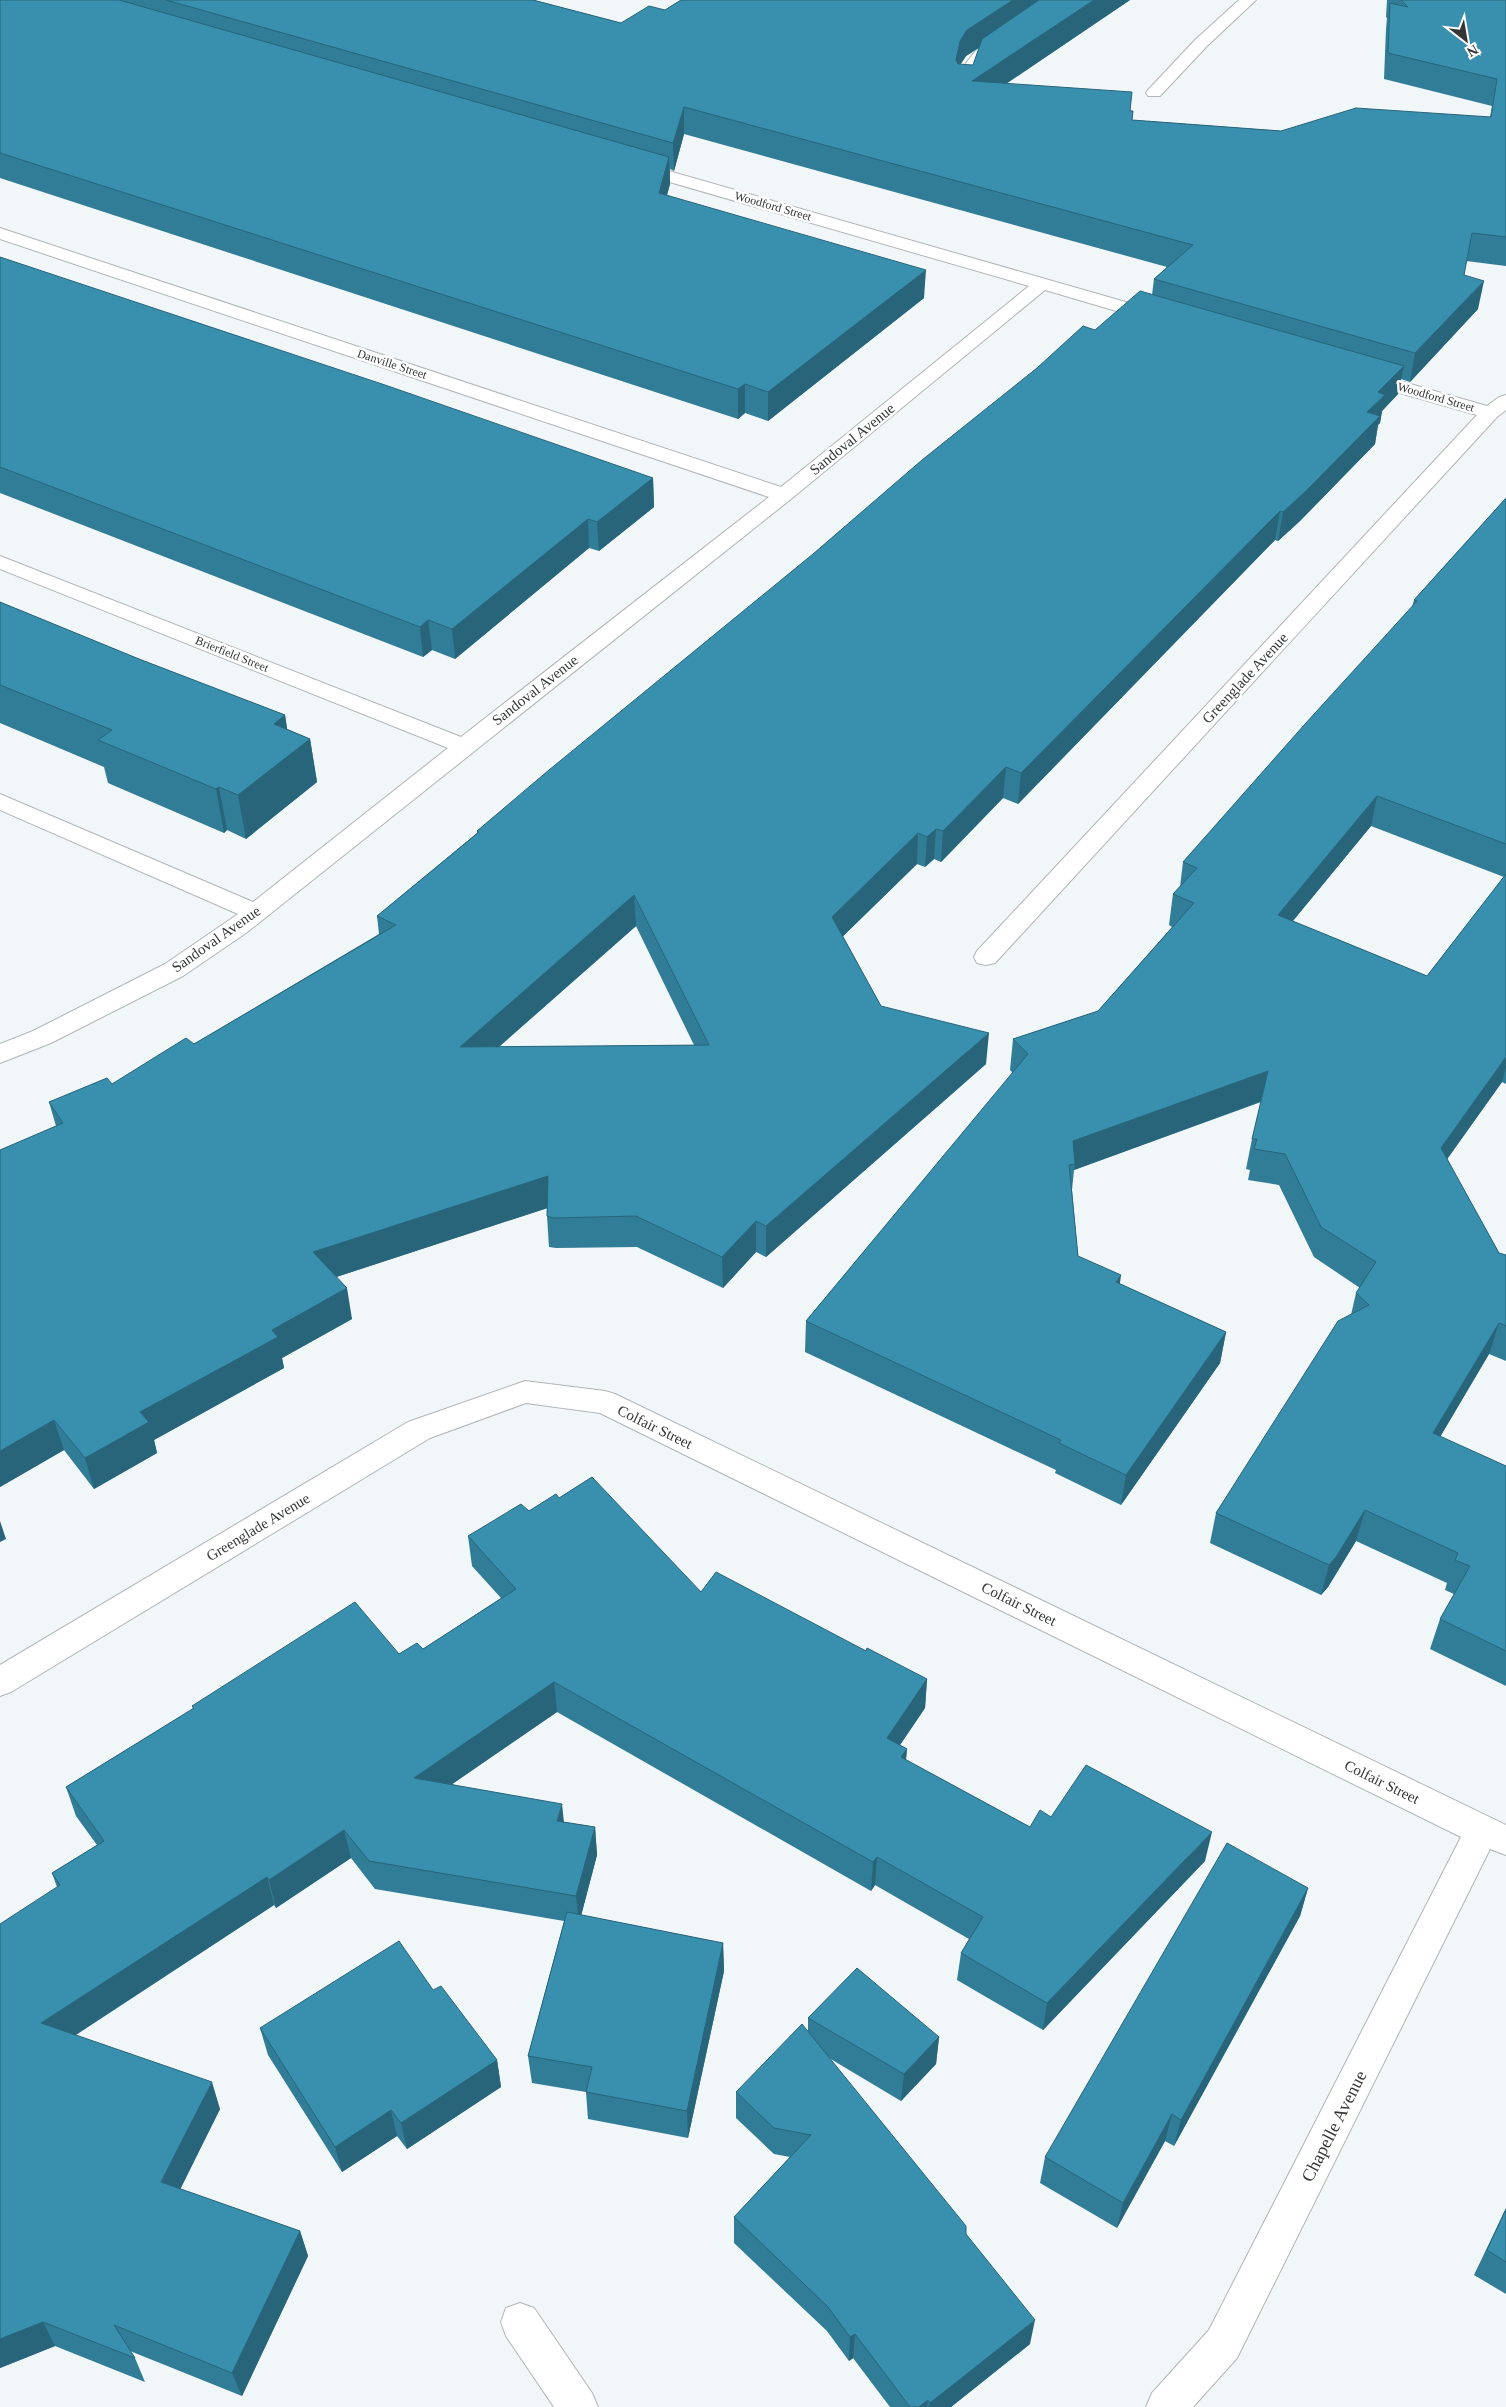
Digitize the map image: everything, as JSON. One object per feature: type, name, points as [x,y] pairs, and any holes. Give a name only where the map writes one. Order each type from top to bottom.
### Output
[{"type":"street","points":[[1154,93],[1201,43],[1248,0]]},
{"type":"street","points":[[964,87],[968,68],[973,61],[1015,31]]},
{"type":"street","name":"Woodford Street","points":[[621,162],[1176,322]]},
{"type":"street","name":"Danville Street","points":[[0,233],[784,495]]},
{"type":"street","name":"Sandoval Avenue","points":[[0,1054],[42,1037],[174,970],[256,912],[784,495],[1042,284]]},
{"type":"street","name":"Woodford Street","points":[[1347,372],[1498,407]]},
{"type":"street","name":"Greenglade Avenue","points":[[986,957],[1498,407]]},
{"type":"street","name":"Brierfield Street","points":[[0,562],[464,746]]},
{"type":"street","points":[[0,801],[256,912]]},
{"type":"street","name":"Greenglade Avenue","points":[[0,1682],[419,1430],[525,1392]]},
{"type":"street","name":"Colfair Street","points":[[525,1392],[605,1402],[1494,1835]]},
{"type":"street","name":"Chapelle Avenue","points":[[1166,2407],[1223,2344],[1494,1835]]},
{"type":"street","points":[[520,2322],[578,2407]]},
{"type":"building","points":[[0,0],[119,0],[669,157],[659,193],[926,270],[768,392],[745,384],[738,389],[0,153]]},
{"type":"building","points":[[166,0],[533,0],[621,23],[649,6],[665,10],[681,0],[1013,0],[967,30],[960,41],[956,60],[958,64],[973,65],[982,39],[1039,0],[1094,0],[972,81],[1132,92],[1130,111],[1133,111],[1132,120],[1281,131],[1356,108],[1491,117],[1497,79],[1388,53],[1390,3],[1408,7],[1401,0],[1506,0],[1506,237],[1472,233],[1464,275],[1484,281],[1415,353],[1154,279],[1193,245],[684,107],[673,143]]},
{"type":"building","points":[[0,257],[385,385],[653,478],[597,522],[588,519],[452,629],[428,620],[420,627],[0,467]]},
{"type":"building","points":[[1140,291],[1404,366],[1378,392],[1385,395],[1367,412],[1380,416],[1305,492],[1283,512],[1280,511],[1021,773],[1006,767],[943,831],[936,829],[927,837],[918,833],[832,917],[881,1006],[989,1033],[766,1226],[756,1221],[722,1257],[636,1216],[553,1218],[547,1216],[548,1176],[313,1252],[347,1288],[272,1330],[278,1337],[140,1412],[149,1422],[85,1458],[54,1420],[0,1451],[0,1150],[63,1123],[49,1102],[107,1078],[112,1084],[186,1038],[194,1044],[396,925],[377,916],[479,832],[477,831],[549,770],[813,554],[922,460],[1037,368],[1083,326],[1095,330]],"holes":[[[634,895],[709,1045],[460,1047]]]},
{"type":"building","points":[[1506,498],[1506,844],[1377,796],[1278,915],[1427,976],[1506,874],[1506,1057],[1441,1148],[1499,1253],[1506,1255],[1506,1326],[1499,1323],[1433,1433],[1506,1466],[1506,1651],[1440,1619],[1470,1566],[1455,1560],[1458,1553],[1365,1510],[1329,1565],[1216,1513],[1338,1321],[1369,1305],[1356,1293],[1376,1262],[1321,1227],[1285,1154],[1254,1149],[1257,1139],[1252,1139],[1268,1071],[1073,1141],[1075,1164],[1069,1165],[1078,1256],[1121,1275],[1116,1282],[1226,1332],[1126,1475],[1059,1443],[1061,1440],[806,1321],[1028,1054],[1013,1039],[1098,1011],[1194,903],[1173,894],[1197,868],[1183,862],[1417,601],[1414,600]]},
{"type":"building","points":[[0,602],[139,659],[285,715],[274,724],[310,739],[238,795],[219,787],[216,789],[98,740],[112,730],[0,685]]},
{"type":"building","points":[[592,1477],[701,1592],[716,1572],[866,1651],[867,1648],[927,1679],[887,1738],[907,1749],[901,1757],[1030,1827],[1040,1810],[1051,1817],[1086,1765],[1212,1832],[1047,2003],[961,1953],[983,1917],[877,1857],[873,1862],[554,1682],[414,1778],[562,1804],[557,1821],[595,1827],[576,1896],[369,1861],[344,1830],[269,1880],[267,1877],[41,2023],[212,2082],[161,2182],[300,2231],[232,2373],[114,2325],[135,2358],[43,2322],[0,2339],[0,1924],[60,1885],[52,1873],[104,1841],[66,1787],[194,1708],[192,1706],[355,1602],[399,1654],[417,1643],[423,1649],[516,1589],[468,1536],[521,1504],[529,1511],[556,1494],[559,1498]]},
{"type":"building","points":[[1227,1843],[1308,1888],[1181,2120],[1172,2114],[1123,2203],[1045,2157]]},
{"type":"building","points":[[567,1912],[723,1943],[687,2111],[586,2092],[592,2067],[528,2056]]},
{"type":"building","points":[[399,1941],[433,1990],[441,1986],[497,2060],[401,2123],[391,2110],[335,2147],[260,2028]]},
{"type":"building","points":[[857,1968],[939,2037],[904,2074],[808,2018]]},
{"type":"building","points":[[802,2024],[966,2226],[966,2234],[1035,2320],[930,2403],[928,2400],[919,2407],[910,2407],[855,2334],[850,2337],[828,2307],[734,2217],[811,2135],[774,2128],[736,2092]]},
{"type":"building","points":[[1506,2209],[1506,2262],[1487,2250]]}]
